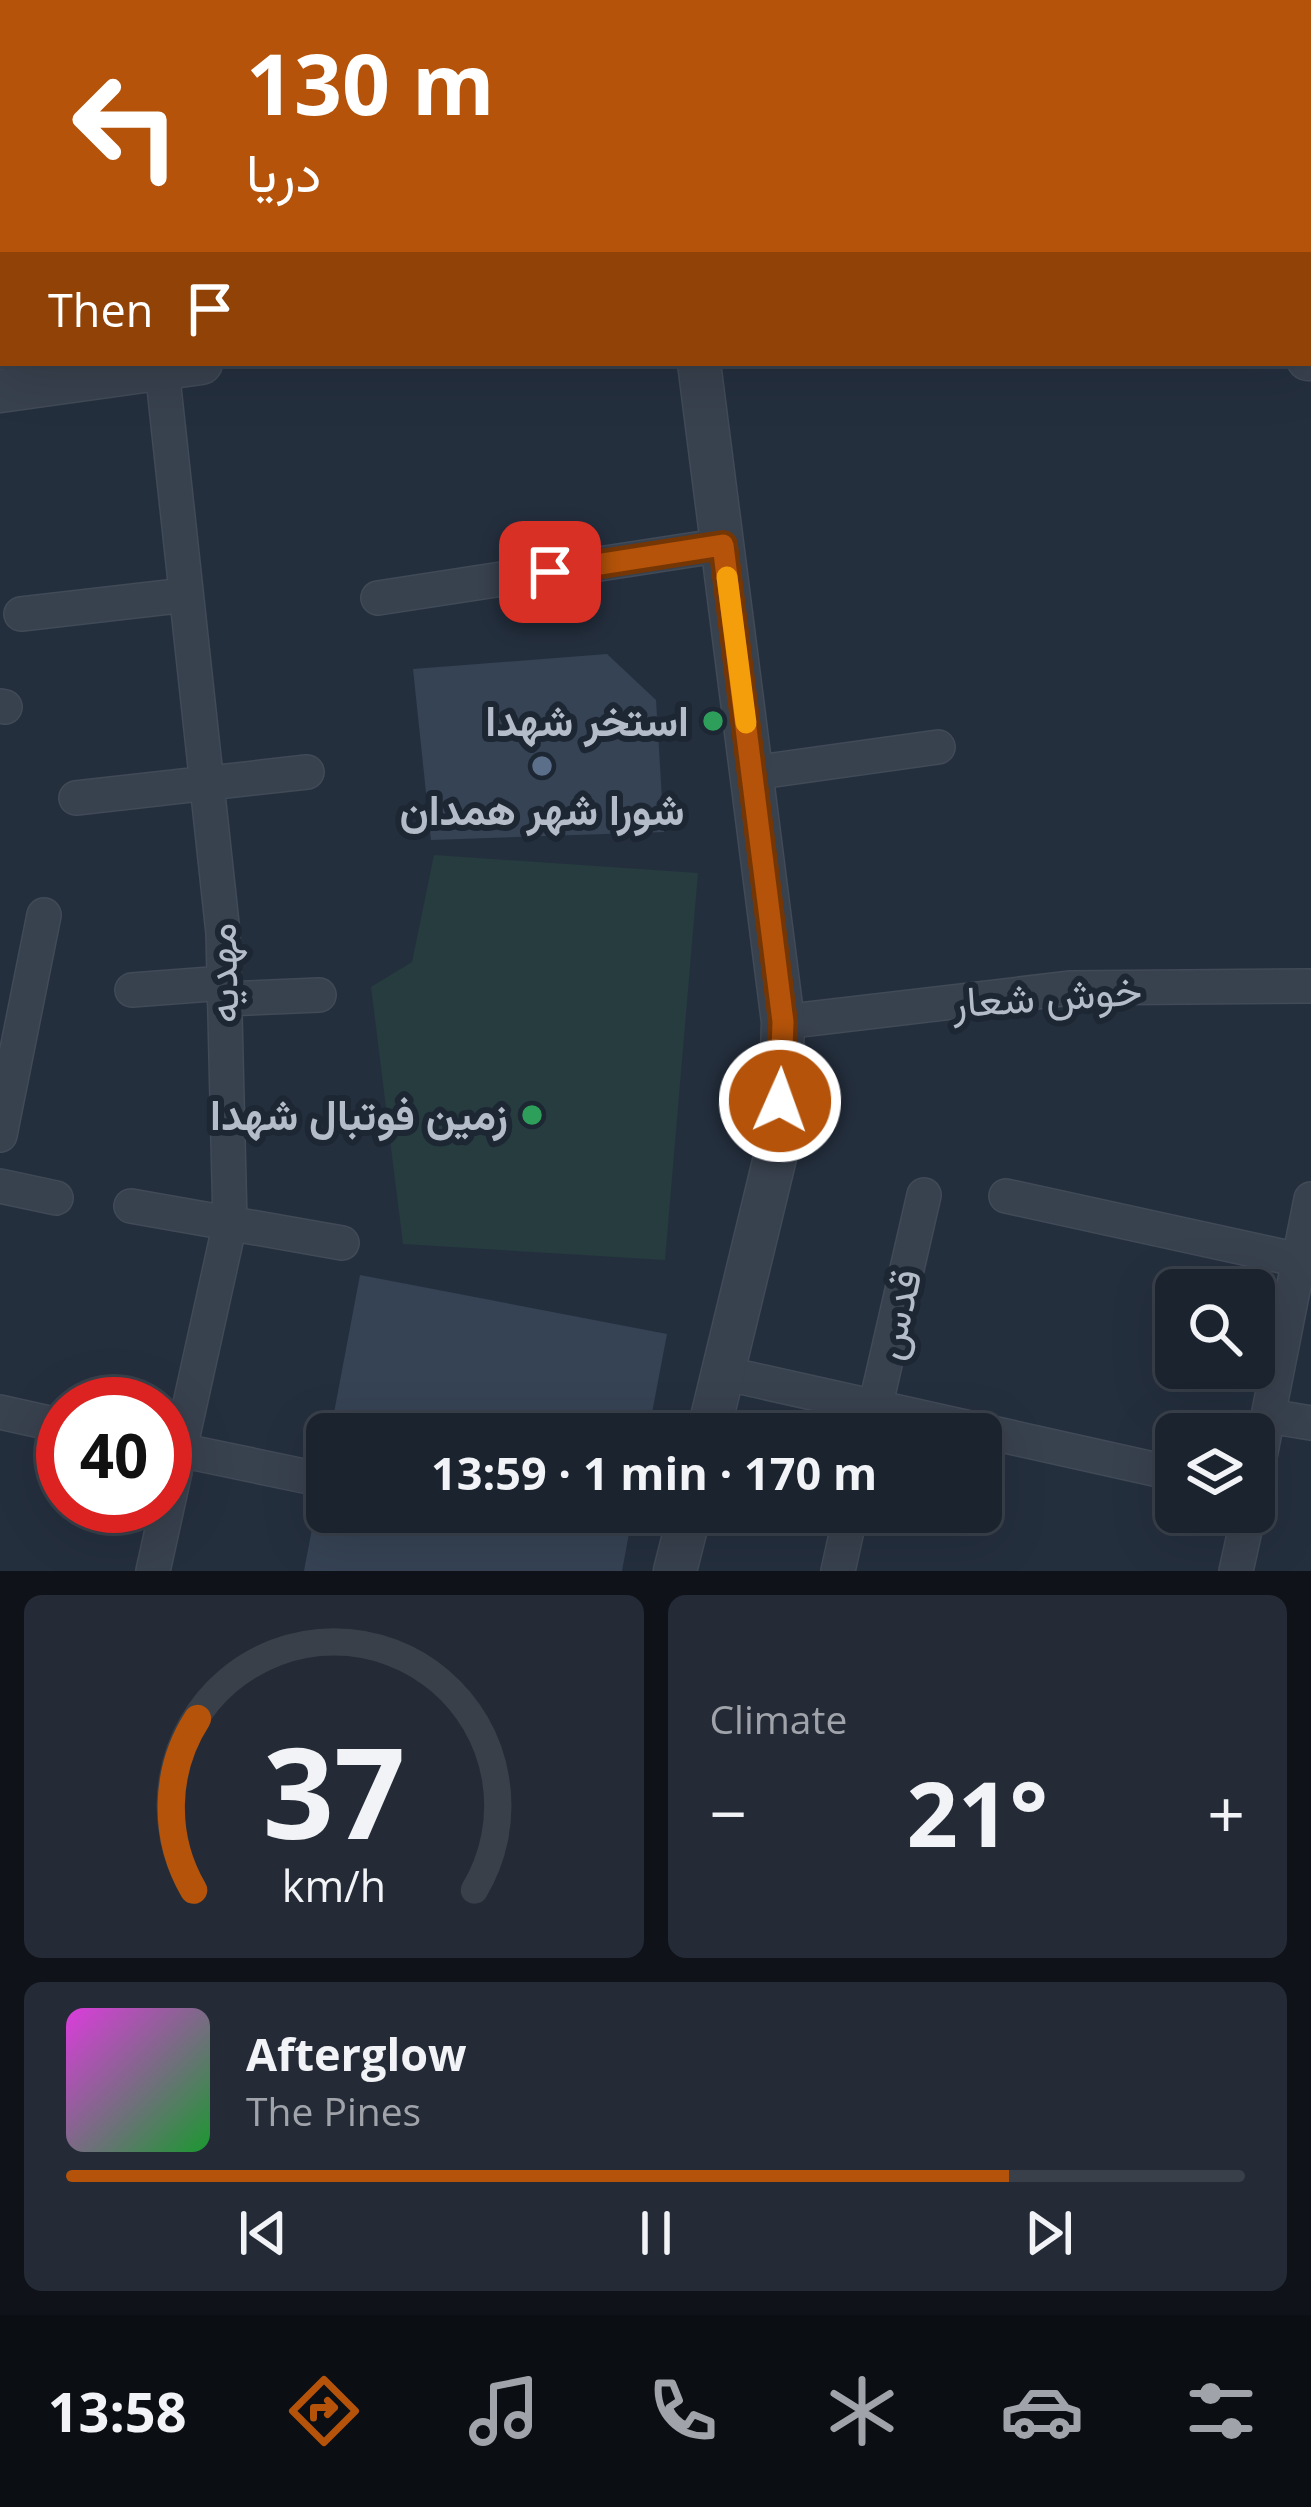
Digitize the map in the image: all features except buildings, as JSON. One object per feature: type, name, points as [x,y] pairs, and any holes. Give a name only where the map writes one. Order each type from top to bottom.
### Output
[{"type":"street","points":[[0,391],[182,366]]},
{"type":"street","name":"مهدیه","points":[[182,366],[186,595],[223,933],[230,1223],[190,1377]]},
{"type":"street","points":[[700,366],[783,1022],[779,1141],[713,1413]]},
{"type":"street","points":[[378,598],[723,545]]},
{"type":"street","points":[[21,614],[186,595]]},
{"type":"street","points":[[752,772],[938,747]]},
{"type":"street","points":[[76,798],[307,772]]},
{"type":"street","points":[[0,1135],[9,1040],[44,915]]},
{"type":"street","name":"خوش شعار","points":[[783,1022],[1071,988],[1311,986]]},
{"type":"street","points":[[132,990],[319,995]]},
{"type":"street","points":[[0,1186],[56,1198]]},
{"type":"street","name":"قدس","points":[[874,1413],[924,1195]]},
{"type":"street","points":[[1006,1196],[1299,1260]]},
{"type":"street","points":[[1270,1413],[1311,1199]]},
{"type":"street","points":[[131,1207],[342,1243]]},
{"type":"street","points":[[723,1373],[850,1413]]},
{"type":"street","points":[[0,1412],[36,1420]]},
{"type":"street","points":[[1275,1417],[1311,1423]]},
{"type":"street","points":[[1002,1443],[1155,1470]]},
{"type":"street","points":[[192,1453],[306,1477]]},
{"type":"street","name":"مهدیه","points":[[152,1571],[158,1533]]},
{"type":"street","points":[[675,1571],[685,1533]]},
{"type":"street","points":[[838,1571],[846,1533]]},
{"type":"street","points":[[1236,1571],[1244,1533]]},
{"type":"green space","name":"زمین فوتبال شهدا","points":[[434,855],[698,873],[665,1260],[403,1244],[371,987],[412,962]]},
{"type":"slow traffic","points":[[727,577],[746,723]]},
{"type":"place","name":"استخر شهدا","points":[[713,721]]},
{"type":"place","name":"شورا شهر همدان","points":[[542,766]]},
{"type":"place","name":"زمین فوتبال شهدا","points":[[532,1115]]},
{"type":"route","points":[[550,572],[723,545],[783,1022],[780,1101]]}]
